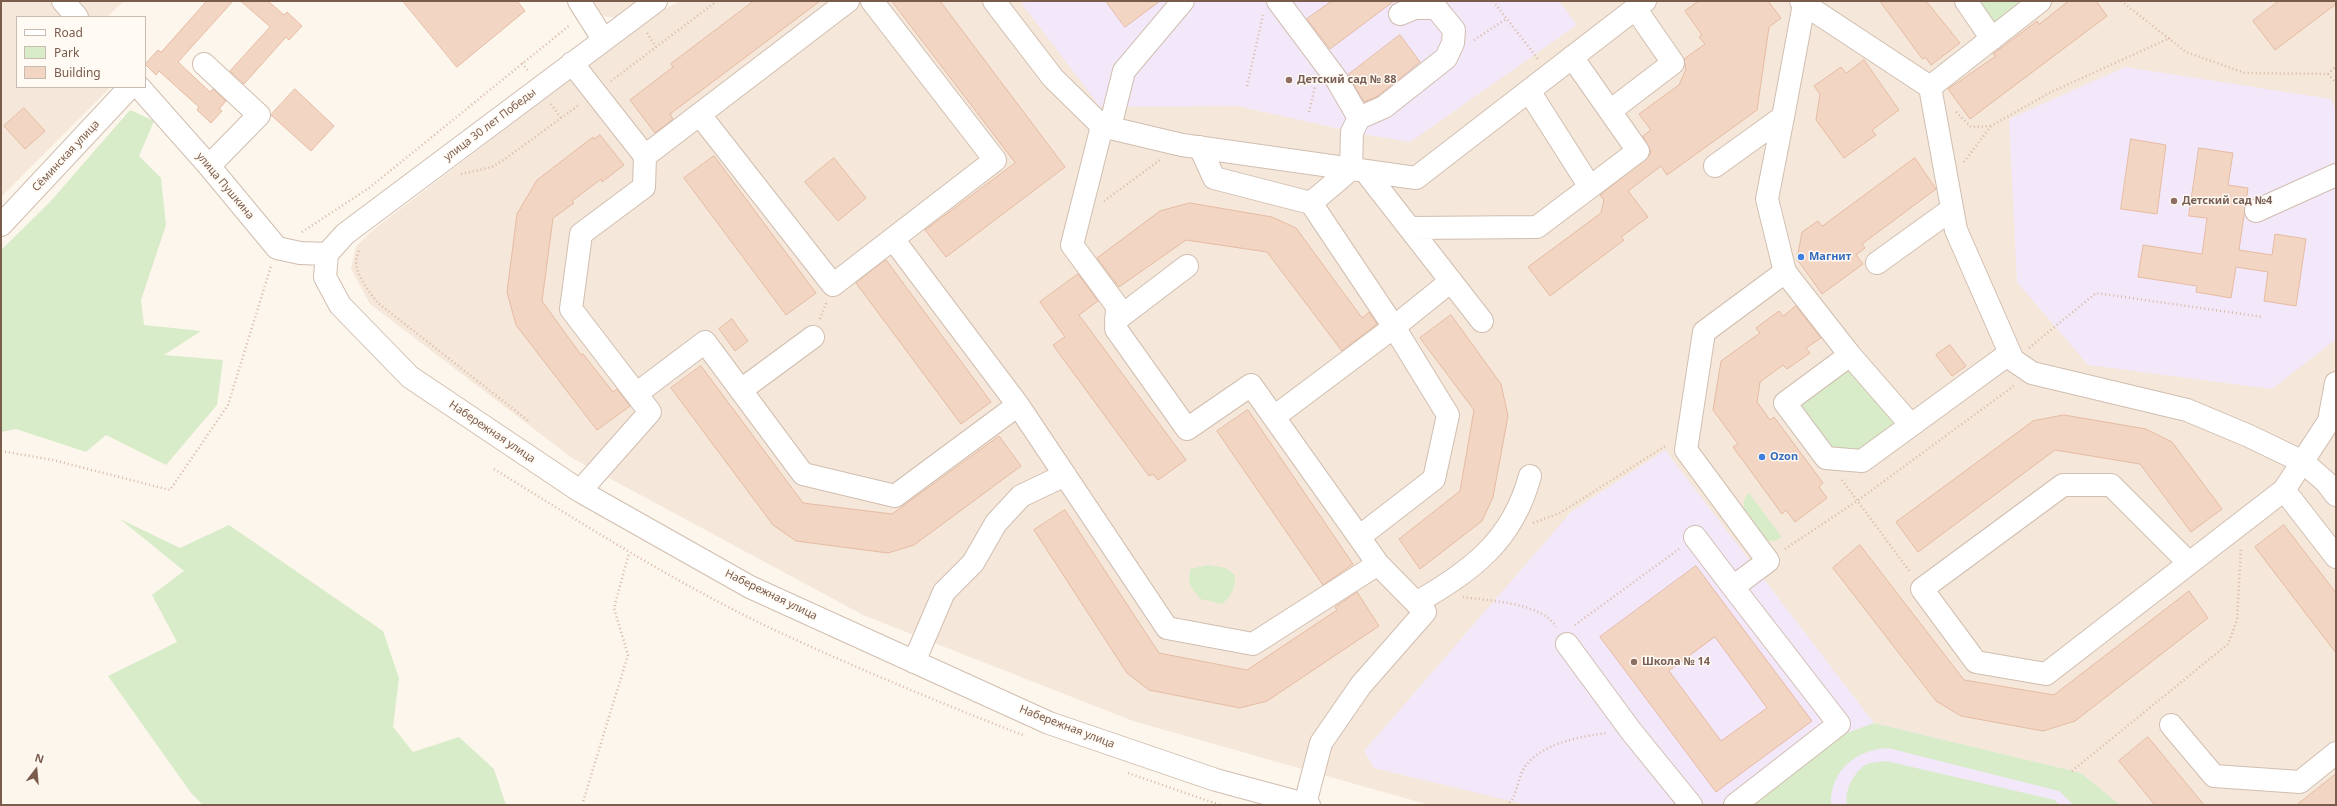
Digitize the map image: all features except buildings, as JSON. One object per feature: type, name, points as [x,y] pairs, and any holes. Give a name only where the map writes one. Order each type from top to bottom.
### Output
[{"type":"street","points":[[63,1],[76,16]]},
{"type":"street","name":"улица 30 лет Победы","points":[[327,254],[345,234],[603,39],[656,1]]},
{"type":"street","points":[[645,156],[848,1]]},
{"type":"street","points":[[700,115],[833,286],[995,160],[872,1]]},
{"type":"street","points":[[994,1],[1053,78],[1106,126],[1191,146],[1416,178],[1640,5],[1673,63],[1610,111]]},
{"type":"street","points":[[1183,1],[1124,71],[1106,126],[1072,245],[1117,306],[1116,329],[1187,429],[1252,385],[1378,564],[1424,598],[1425,612],[1361,685],[1321,743],[1307,804]]},
{"type":"street","points":[[1966,1],[1992,38]]},
{"type":"street","points":[[1930,87],[2040,1]]},
{"type":"street","points":[[1910,424],[1850,356],[1785,272],[1767,199],[1803,2],[1930,87],[1956,230],[2012,356],[2032,373],[2187,410],[2249,436],[2303,462],[2326,482],[2336,495]]},
{"type":"street","points":[[1272,5],[1337,80],[1359,118]]},
{"type":"street","points":[[583,7],[603,39]]},
{"type":"street","points":[[1400,14],[1415,8],[1436,8],[1454,30],[1453,43],[1446,58],[1384,107],[1359,118],[1352,132],[1358,170],[1410,228],[1482,320]]},
{"type":"street","points":[[1410,228],[1537,227],[1638,151],[1572,57]]},
{"type":"street","points":[[572,63],[645,156],[644,187],[581,234],[571,309],[650,412],[580,491]]},
{"type":"street","points":[[204,64],[260,114],[209,166]]},
{"type":"street","name":"Сёминская улица","points":[[1,225],[129,88]]},
{"type":"street","name":"улица Пушкина","points":[[140,88],[209,166],[277,248]]},
{"type":"street","points":[[1529,91],[1590,187]]},
{"type":"street","points":[[1715,166],[1783,117]]},
{"type":"street","points":[[1191,146],[1214,178],[1311,203],[1394,328],[1448,415],[1434,480],[1359,537]]},
{"type":"street","points":[[1311,203],[1358,170]]},
{"type":"street","points":[[2256,211],[2336,175]]},
{"type":"street","points":[[1877,263],[1952,209]]},
{"type":"street","points":[[892,240],[1018,405],[1167,628],[1253,644],[1378,564]]},
{"type":"street","points":[[277,248],[300,254],[327,254]]},
{"type":"street","name":"Набережная улица","points":[[327,254],[325,277],[340,305],[410,377],[580,491],[750,587],[1049,723],[1216,780],[1307,804]]},
{"type":"street","points":[[1116,320],[1188,266]]},
{"type":"street","points":[[1733,587],[1768,561],[1686,450],[1704,332],[1785,272]]},
{"type":"street","points":[[1274,417],[1394,328],[1451,281]]},
{"type":"street","points":[[740,390],[813,337]]},
{"type":"street","points":[[636,394],[705,342],[802,474],[895,496],[1018,405]]},
{"type":"street","points":[[1850,356],[1785,403],[1826,458],[1862,461],[1910,424],[2012,356]]},
{"type":"street","points":[[2189,563],[2111,485],[2063,485],[1922,589],[1976,662],[2046,674],[2284,490],[2329,421],[2336,383]]},
{"type":"street","points":[[914,662],[944,592],[973,563],[996,523],[1021,496],[1065,475]]},
{"type":"street","points":[[1424,598],[1481,560],[1513,521],[1525,494],[1530,476]]},
{"type":"street","points":[[2284,490],[2336,557]]},
{"type":"street","points":[[1695,537],[1839,724],[1735,805]]},
{"type":"street","points":[[1564,640],[1631,731],[1691,805]]},
{"type":"street","points":[[2171,725],[2214,776],[2300,782],[2336,753]]},
{"type":"path","points":[[1493,1],[1506,20],[1550,75]]},
{"type":"path","points":[[2121,1],[2186,52],[2245,73],[2328,74],[2336,66]]},
{"type":"path","points":[[1247,86],[1272,5]]},
{"type":"path","points":[[1,451],[53,460],[170,490],[228,405],[261,295],[277,248],[370,188],[583,7]]},
{"type":"path","points":[[1473,41],[1506,20]]},
{"type":"path","points":[[1948,185],[1991,126],[2049,93],[2170,38]]},
{"type":"path","points":[[2328,74],[2336,83]]},
{"type":"path","points":[[1930,87],[1971,127],[1991,126]]},
{"type":"path","points":[[1102,202],[1191,146]]},
{"type":"path","points":[[457,174],[492,167],[505,159]]},
{"type":"path","points":[[360,248],[357,253],[357,267],[364,285],[378,303],[530,422]]},
{"type":"path","points":[[813,337],[833,286]]},
{"type":"path","points":[[2012,356],[2096,293],[2263,318]]},
{"type":"path","points":[[1768,561],[1857,501],[2032,373]]},
{"type":"path","points":[[1513,521],[1532,524],[1560,513],[1689,431]]},
{"type":"path","points":[[1848,488],[1922,589]]},
{"type":"path","points":[[2072,771],[2228,644],[2237,620],[2242,522]]},
{"type":"path","points":[[1424,598],[1530,608],[1551,620],[1564,640],[1695,537]]},
{"type":"path","points":[[582,805],[628,655],[614,608],[628,553]]},
{"type":"path","points":[[1506,805],[1511,801],[1523,769],[1543,750],[1582,736],[1631,731]]},
{"type":"shaded area","points":[[1,1],[124,1],[108,16],[16,16],[16,88],[110,88],[1,197]]},
{"type":"shaded area","points":[[588,1],[637,1],[617,17],[607,17],[598,14]]},
{"type":"shaded area","points":[[680,1],[2336,1],[2336,805],[1429,805],[1133,721],[863,615],[572,458],[370,304],[351,269],[356,246],[373,230],[657,13]]},
{"type":"shaded area","name":"Детский сад № 88","points":[[1020,1],[1559,1],[1577,25],[1410,142],[1363,134],[1237,106],[1100,107]]},
{"type":"shaded area","name":"Детский сад №4","points":[[2125,67],[2331,99],[2336,110],[2335,340],[2272,389],[2088,365],[2017,282],[2009,119]]},
{"type":"shaded area","name":"Школа № 14","points":[[1665,450],[1874,723],[2081,773],[2120,805],[1527,805],[1374,768],[1364,751],[1571,512]]},
{"type":"green space","points":[[1966,1],[2040,1],[1992,39]]},
{"type":"green space","points":[[130,110],[154,121],[139,156],[161,178],[166,225],[141,300],[144,325],[201,331],[164,355],[223,360],[217,405],[166,465],[106,435],[86,452],[16,429],[1,432],[1,250],[50,202]]},
{"type":"green space","points":[[1850,355],[1910,424],[1862,461],[1826,458],[1785,403]]},
{"type":"green space","points":[[1749,493],[1782,537],[1775,541],[1766,541],[1752,524],[1745,512],[1744,505],[1745,499]]},
{"type":"green space","points":[[120,519],[180,548],[229,525],[383,631],[399,678],[393,727],[413,752],[459,737],[494,769],[506,805],[203,805],[191,793],[108,676],[177,642],[152,595],[184,571]]},
{"type":"green space","points":[[1208,565],[1226,568],[1235,575],[1235,584],[1232,591],[1222,604],[1200,599],[1189,584],[1190,569]]},
{"type":"green space","points":[[1874,723],[2081,773],[2120,805],[2074,805],[2059,791],[1888,748],[1865,753],[1847,764],[1840,772],[1835,782],[1831,805],[1749,805],[1844,734]]},
{"type":"green space","points":[[1886,761],[2055,800],[2059,805],[1847,805],[1846,800],[1850,783],[1860,769],[1874,762]]},
{"type":"place","name":"Детский сад № 88","points":[[1289,80]]},
{"type":"place","name":"Детский сад №4","points":[[2174,201]]},
{"type":"place","name":"Магнит","points":[[1801,257]]},
{"type":"place","name":"Ozon","points":[[1762,457]]},
{"type":"place","name":"Школа № 14","points":[[1634,662]]}]
